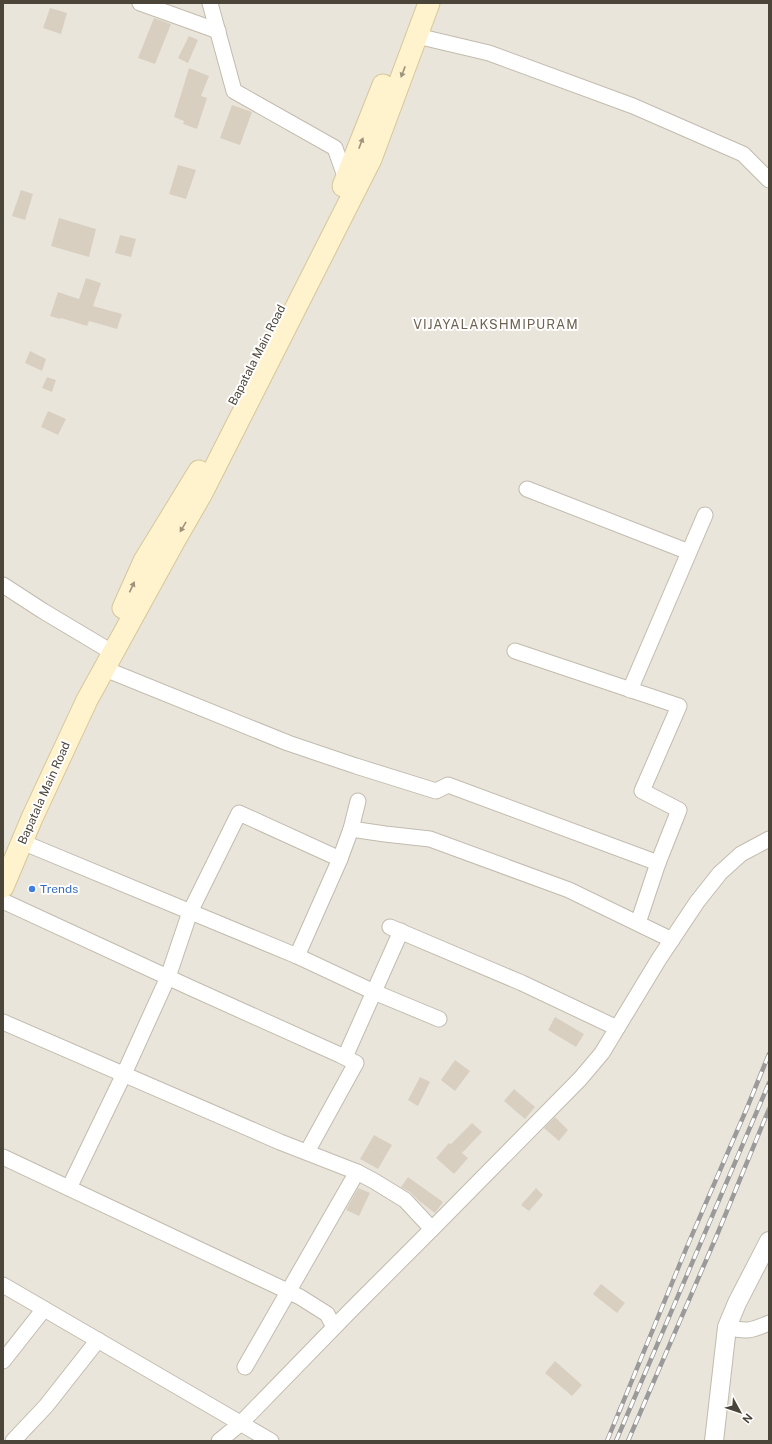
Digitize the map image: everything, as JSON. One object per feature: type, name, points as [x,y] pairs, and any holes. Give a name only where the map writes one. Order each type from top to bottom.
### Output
[{"type":"main road","name":"Bapatala Main Road","points":[[3,887],[87,700],[105,669],[110,649],[144,561],[195,479],[346,179],[416,3]]},
{"type":"main road","name":"Bapatala Main Road","points":[[87,700],[90,679],[110,649],[202,493],[371,159],[429,3]]},
{"type":"street","points":[[140,3],[218,31]]},
{"type":"street","points":[[210,3],[234,91],[335,148],[346,179]]},
{"type":"street","points":[[417,36],[489,53],[633,106],[743,154],[769,180]]},
{"type":"street","points":[[527,489],[689,552]]},
{"type":"street","points":[[630,690],[705,515]]},
{"type":"street","points":[[3,585],[43,611],[110,649]]},
{"type":"street","points":[[515,651],[679,706],[642,791],[679,810],[658,863],[638,923]]},
{"type":"street","points":[[105,669],[288,743],[356,766],[436,790],[448,785],[658,863]]},
{"type":"street","points":[[296,956],[340,859],[351,829],[358,802]]},
{"type":"street","points":[[69,1188],[124,1074],[168,977],[190,912],[239,813],[340,859]]},
{"type":"street","points":[[351,829],[430,839],[569,890],[672,940]]},
{"type":"street","points":[[219,1441],[240,1424],[580,1079],[602,1053],[697,902],[720,873],[741,854],[769,839]]},
{"type":"street","points":[[22,842],[296,956],[374,992],[439,1019]]},
{"type":"street","points":[[3,901],[356,1063],[307,1152]]},
{"type":"street","points":[[345,1057],[374,992],[395,929],[522,983],[617,1028]]},
{"type":"street","points":[[3,1022],[280,1142],[357,1172],[405,1200],[432,1229]]},
{"type":"street","points":[[3,1157],[300,1297],[327,1314],[334,1327]]},
{"type":"street","points":[[245,1367],[357,1172]]},
{"type":"street","points":[[714,1441],[727,1327],[737,1303],[769,1241]]},
{"type":"street","points":[[3,1285],[271,1441]]},
{"type":"street","points":[[3,1361],[44,1308]]},
{"type":"street","points":[[727,1327],[743,1331],[756,1329],[769,1323]]},
{"type":"street","points":[[13,1441],[46,1406],[98,1340]]},
{"type":"shaded area","points":[[3,3],[769,3],[769,1441],[3,1441]]},
{"type":"building","points":[[50,8],[67,13],[61,34],[43,28]]},
{"type":"building","points":[[154,18],[171,24],[155,64],[138,58]]},
{"type":"building","points":[[189,36],[198,40],[188,63],[178,58]]},
{"type":"building","points":[[189,68],[209,76],[201,96],[207,98],[197,129],[183,124],[184,121],[174,117]]},
{"type":"building","points":[[232,105],[252,112],[240,145],[220,138]]},
{"type":"building","points":[[178,165],[196,170],[186,199],[169,194]]},
{"type":"building","points":[[21,190],[33,194],[25,220],[12,216]]},
{"type":"building","points":[[59,218],[96,229],[89,257],[51,246]]},
{"type":"building","points":[[120,235],[136,239],[131,257],[115,253]]},
{"type":"building","points":[[86,278],[101,283],[93,306],[122,314],[117,329],[89,321],[87,326],[50,316],[58,292],[79,299]]},
{"type":"building","points":[[30,351],[46,359],[42,371],[25,363]]},
{"type":"building","points":[[47,377],[56,380],[52,392],[42,388]]},
{"type":"building","points":[[48,411],[66,419],[58,435],[41,427]]},
{"type":"building","points":[[555,1017],[584,1034],[576,1047],[548,1030]]},
{"type":"building","points":[[455,1060],[470,1071],[455,1091],[441,1080]]},
{"type":"building","points":[[420,1077],[430,1082],[418,1106],[408,1100]]},
{"type":"building","points":[[514,1089],[535,1107],[525,1119],[504,1101]]},
{"type":"building","points":[[555,1117],[568,1130],[559,1141],[544,1128]]},
{"type":"building","points":[[472,1123],[482,1132],[462,1153],[468,1158],[454,1174],[436,1158],[449,1143],[451,1144]]},
{"type":"building","points":[[374,1135],[392,1145],[378,1169],[360,1159]]},
{"type":"building","points":[[408,1177],[443,1202],[435,1213],[410,1192],[401,1187]]},
{"type":"building","points":[[358,1188],[370,1193],[359,1216],[346,1210]]},
{"type":"building","points":[[536,1188],[543,1195],[529,1211],[521,1205]]},
{"type":"building","points":[[601,1284],[625,1303],[617,1313],[593,1294]]},
{"type":"building","points":[[555,1361],[582,1385],[572,1396],[545,1373]]},
{"type":"railway","points":[[619,1412],[769,1054]]},
{"type":"railway","points":[[616,1441],[769,1083]]},
{"type":"railway","points":[[628,1441],[717,1235],[769,1109]]},
{"type":"railway","points":[[607,1441],[621,1407]]},
{"type":"place","name":"Trends","points":[[32,889]]},
{"type":"district","name":"VIJAYALAKSHMIPURAM","points":[[496,324]]}]
